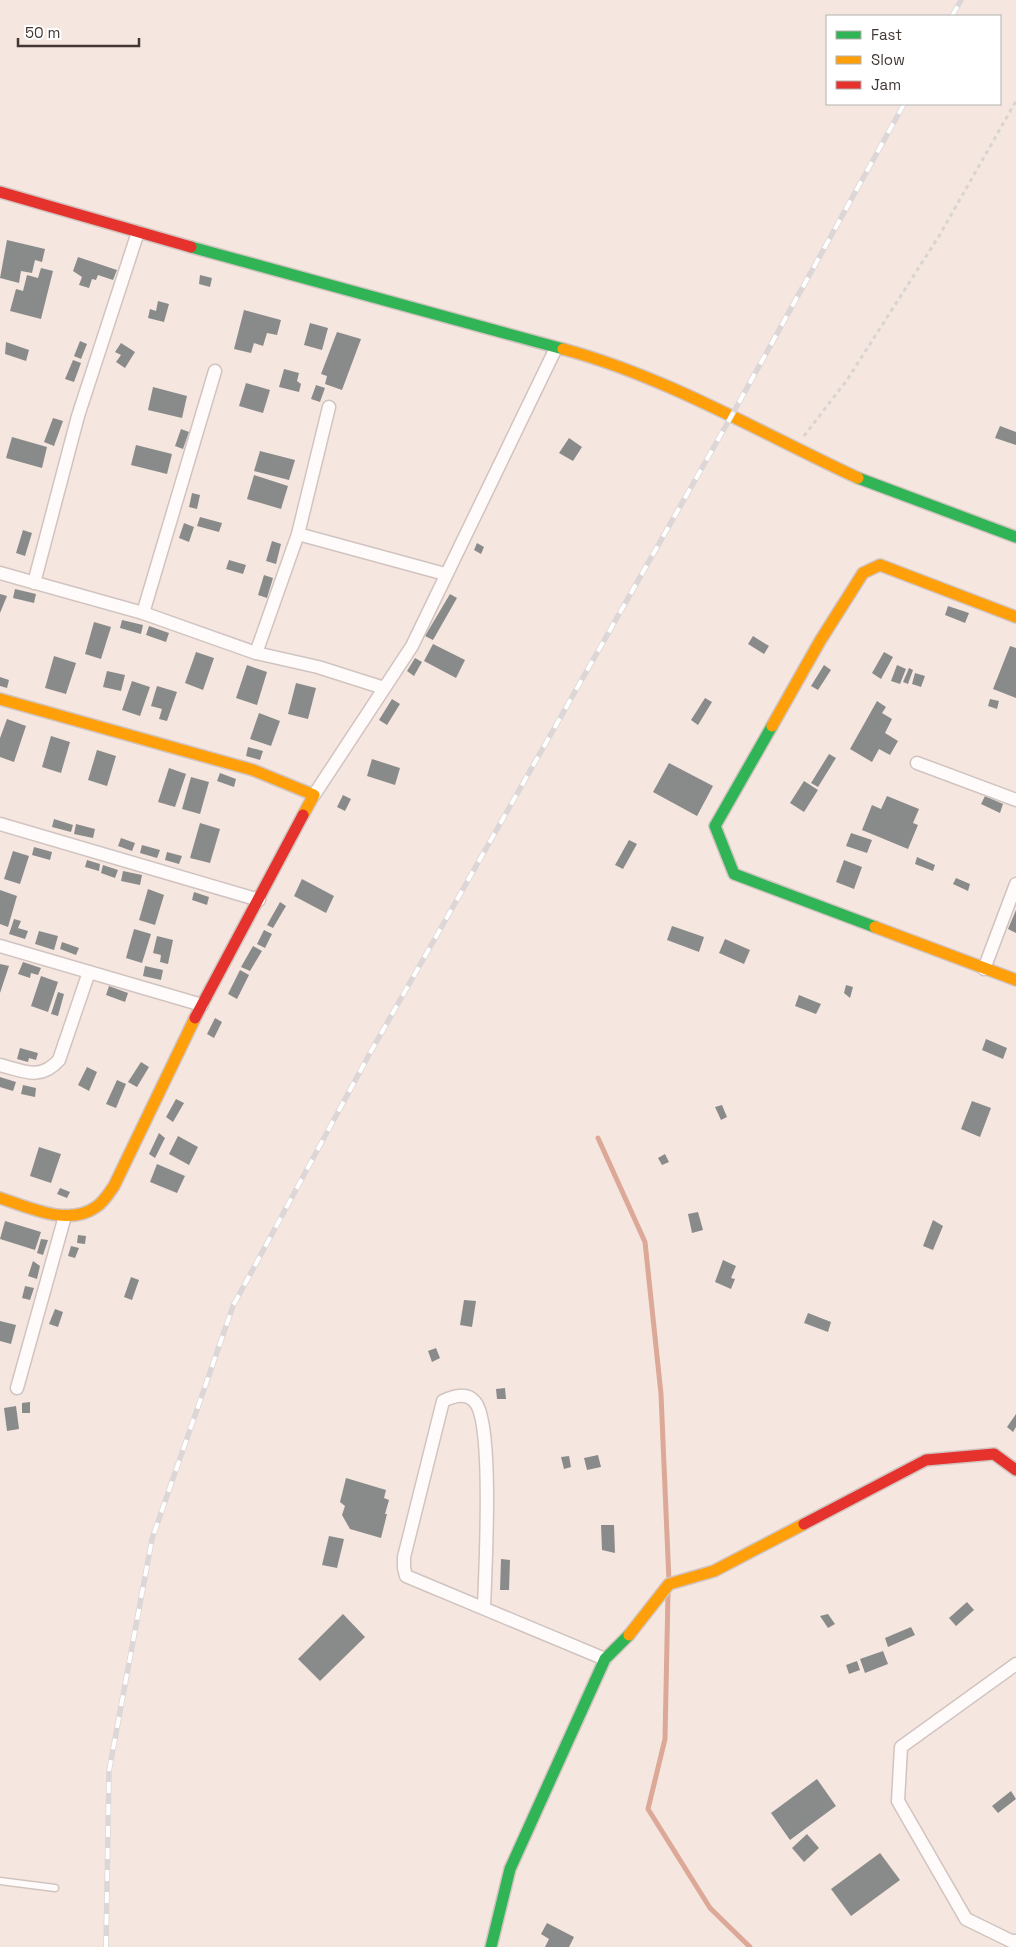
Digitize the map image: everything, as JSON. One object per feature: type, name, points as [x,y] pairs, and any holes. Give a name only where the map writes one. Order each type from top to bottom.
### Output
[{"type":"street","points":[[0,192],[606,361],[662,383],[873,486],[1016,537]]},
{"type":"street","points":[[34,583],[78,416],[138,232]]},
{"type":"street","points":[[0,1198],[65,1216],[82,1214],[97,1206],[114,1186],[202,1005],[314,795],[412,646],[445,574],[556,348]]},
{"type":"street","points":[[143,613],[215,371]]},
{"type":"street","points":[[256,653],[298,534],[329,407]]},
{"type":"street","points":[[298,534],[445,574]]},
{"type":"street","points":[[1016,617],[880,565],[863,573],[820,640],[715,826],[734,874],[984,970],[1016,980]]},
{"type":"street","points":[[0,573],[143,613],[256,653],[318,667],[384,688]]},
{"type":"street","points":[[0,699],[253,770],[314,795]]},
{"type":"street","points":[[917,762],[1016,800]]},
{"type":"street","points":[[0,824],[259,900]]},
{"type":"street","points":[[984,970],[1016,884]]},
{"type":"street","points":[[0,946],[202,1005]]},
{"type":"street","points":[[0,1065],[33,1074],[53,1066],[59,1060],[89,972]]},
{"type":"street","points":[[17,1388],[65,1216]]},
{"type":"street","points":[[484,1608],[486,1531],[485,1443],[480,1413],[475,1402],[468,1396],[452,1396],[443,1400],[404,1557],[406,1576],[414,1581],[605,1659]]},
{"type":"street","points":[[491,1947],[510,1869],[605,1659],[635,1629],[669,1584],[714,1571],[926,1460],[994,1454],[1016,1470]]},
{"type":"street","points":[[1016,1664],[902,1747],[898,1800],[966,1919],[1011,1941],[1016,1941]]},
{"type":"lane","points":[[0,1880],[55,1888]]},
{"type":"path","points":[[794,448],[847,380],[939,236],[1016,101]]},
{"type":"building","points":[[7,240],[45,249],[42,262],[35,260],[32,273],[21,271],[19,283],[0,278]]},
{"type":"building","points":[[78,257],[117,270],[113,280],[98,275],[96,280],[92,279],[89,288],[79,285],[82,277],[73,271]]},
{"type":"building","points":[[41,268],[53,271],[41,319],[10,311],[16,289],[23,291],[27,275],[38,278]]},
{"type":"building","points":[[200,275],[212,278],[210,287],[199,284]]},
{"type":"building","points":[[158,301],[169,304],[164,322],[148,318],[150,309],[156,311]]},
{"type":"building","points":[[244,310],[281,320],[277,335],[267,333],[263,346],[254,343],[251,353],[234,349]]},
{"type":"building","points":[[310,323],[328,328],[322,350],[304,345]]},
{"type":"building","points":[[337,332],[361,339],[342,390],[325,384],[327,376],[321,374]]},
{"type":"building","points":[[80,341],[87,344],[81,359],[74,356]]},
{"type":"building","points":[[6,342],[29,350],[26,361],[5,354]]},
{"type":"building","points":[[121,343],[135,352],[125,368],[116,362],[121,355],[115,352]]},
{"type":"building","points":[[73,360],[81,363],[74,382],[65,379]]},
{"type":"building","points":[[284,369],[299,373],[297,381],[301,384],[299,392],[279,387]]},
{"type":"building","points":[[246,383],[270,390],[263,413],[239,406]]},
{"type":"building","points":[[316,385],[325,388],[320,402],[311,399]]},
{"type":"building","points":[[153,387],[187,396],[182,418],[148,410]]},
{"type":"building","points":[[53,418],[63,421],[54,446],[44,442]]},
{"type":"building","points":[[1000,426],[1016,432],[1016,445],[995,438]]},
{"type":"building","points":[[181,429],[189,432],[183,449],[175,446]]},
{"type":"building","points":[[12,437],[47,447],[42,468],[6,458]]},
{"type":"building","points":[[569,438],[582,447],[573,461],[559,453]]},
{"type":"building","points":[[136,445],[172,454],[167,474],[131,465]]},
{"type":"building","points":[[260,451],[295,460],[289,480],[254,471]]},
{"type":"building","points":[[254,475],[288,486],[281,509],[247,499]]},
{"type":"building","points":[[192,493],[200,495],[197,509],[189,507]]},
{"type":"building","points":[[200,517],[222,523],[219,532],[197,526]]},
{"type":"building","points":[[184,523],[194,527],[189,542],[179,538]]},
{"type":"building","points":[[23,530],[32,533],[25,556],[16,553]]},
{"type":"building","points":[[272,541],[281,544],[276,564],[266,561]]},
{"type":"building","points":[[477,543],[484,547],[481,554],[474,550]]},
{"type":"building","points":[[229,560],[246,565],[243,574],[226,569]]},
{"type":"building","points":[[264,575],[273,578],[267,598],[258,595]]},
{"type":"building","points":[[15,589],[36,594],[34,603],[13,598]]},
{"type":"building","points":[[0,594],[7,596],[0,613]]},
{"type":"building","points":[[450,594],[457,598],[433,640],[425,636]]},
{"type":"building","points":[[948,606],[969,613],[965,623],[945,615]]},
{"type":"building","points":[[122,620],[143,625],[141,634],[120,628]]},
{"type":"building","points":[[94,622],[111,627],[101,659],[85,654]]},
{"type":"building","points":[[149,626],[169,633],[166,642],[146,635]]},
{"type":"building","points":[[753,636],[769,646],[764,654],[748,644]]},
{"type":"building","points":[[433,644],[465,660],[456,678],[424,661]]},
{"type":"building","points":[[1010,646],[1016,648],[1016,698],[993,689]]},
{"type":"building","points":[[196,652],[214,658],[203,690],[185,683]]},
{"type":"building","points":[[884,652],[893,657],[881,679],[872,673]]},
{"type":"building","points":[[54,656],[76,663],[66,694],[45,688]]},
{"type":"building","points":[[415,658],[422,662],[414,676],[407,671]]},
{"type":"building","points":[[247,665],[267,672],[257,705],[236,698]]},
{"type":"building","points":[[824,665],[831,670],[818,690],[811,686]]},
{"type":"building","points":[[897,665],[906,669],[900,684],[891,681]]},
{"type":"building","points":[[909,668],[913,670],[908,684],[903,682]]},
{"type":"building","points":[[107,671],[125,675],[121,691],[103,687]]},
{"type":"building","points":[[915,673],[925,676],[921,687],[912,684]]},
{"type":"building","points":[[0,677],[9,680],[7,688],[0,686]]},
{"type":"building","points":[[132,681],[150,687],[140,716],[122,710]]},
{"type":"building","points":[[296,683],[316,688],[308,719],[288,714]]},
{"type":"building","points":[[157,686],[177,692],[167,721],[159,719],[162,709],[151,706]]},
{"type":"building","points":[[705,698],[712,702],[698,725],[691,720]]},
{"type":"building","points":[[392,699],[400,704],[387,725],[379,720]]},
{"type":"building","points":[[990,699],[999,701],[997,709],[988,706]]},
{"type":"building","points":[[877,701],[886,707],[882,713],[892,719],[885,733],[898,741],[890,755],[879,749],[872,762],[850,749]]},
{"type":"building","points":[[259,713],[280,721],[271,746],[250,739]]},
{"type":"building","points":[[7,719],[26,726],[14,762],[0,757],[0,738]]},
{"type":"building","points":[[51,736],[70,742],[61,773],[42,767]]},
{"type":"building","points":[[248,747],[263,751],[260,760],[246,756]]},
{"type":"building","points":[[97,750],[116,756],[107,786],[88,780]]},
{"type":"building","points":[[829,754],[836,758],[818,787],[811,783]]},
{"type":"building","points":[[372,759],[400,768],[395,785],[367,776]]},
{"type":"building","points":[[669,763],[713,786],[697,816],[653,792]]},
{"type":"building","points":[[169,768],[186,774],[175,807],[158,802]]},
{"type":"building","points":[[220,773],[236,779],[234,787],[217,781]]},
{"type":"building","points":[[191,777],[209,782],[200,814],[182,809]]},
{"type":"building","points":[[804,781],[818,790],[804,812],[790,803]]},
{"type":"building","points":[[343,795],[351,799],[345,811],[337,807]]},
{"type":"building","points":[[887,796],[919,809],[913,823],[918,825],[908,849],[862,830],[872,805],[881,809]]},
{"type":"building","points":[[985,796],[1003,804],[1000,813],[981,804]]},
{"type":"building","points":[[54,819],[73,825],[71,832],[52,827]]},
{"type":"building","points":[[200,823],[220,829],[210,863],[190,858]]},
{"type":"building","points":[[76,824],[95,829],[93,838],[74,834]]},
{"type":"building","points":[[851,833],[872,840],[867,853],[846,846]]},
{"type":"building","points":[[121,838],[135,843],[132,851],[118,846]]},
{"type":"building","points":[[629,840],[637,844],[623,869],[615,865]]},
{"type":"building","points":[[142,845],[160,850],[157,858],[140,853]]},
{"type":"building","points":[[34,847],[52,852],[50,860],[32,855]]},
{"type":"building","points":[[13,851],[29,856],[20,884],[4,879]]},
{"type":"building","points":[[167,852],[182,856],[179,864],[165,860]]},
{"type":"building","points":[[917,857],[935,865],[933,871],[915,864]]},
{"type":"building","points":[[87,860],[100,864],[99,871],[85,867]]},
{"type":"building","points":[[844,860],[862,867],[854,889],[836,882]]},
{"type":"building","points":[[103,865],[118,870],[115,878],[101,873]]},
{"type":"building","points":[[123,871],[142,875],[140,885],[121,881]]},
{"type":"building","points":[[956,878],[970,884],[968,891],[953,884]]},
{"type":"building","points":[[302,879],[334,896],[326,913],[294,896]]},
{"type":"building","points":[[148,889],[164,895],[155,925],[139,920]]},
{"type":"building","points":[[0,890],[17,896],[8,927],[0,924]]},
{"type":"building","points":[[194,892],[209,897],[207,905],[192,900]]},
{"type":"building","points":[[280,902],[286,906],[273,928],[267,925]]},
{"type":"building","points":[[1016,910],[1016,933],[1008,929]]},
{"type":"building","points":[[14,919],[21,921],[18,928],[28,931],[25,939],[9,934]]},
{"type":"building","points":[[672,926],[704,937],[699,952],[667,940]]},
{"type":"building","points":[[134,929],[151,934],[142,963],[126,958]]},
{"type":"building","points":[[264,930],[272,934],[265,948],[257,944]]},
{"type":"building","points":[[39,931],[58,936],[54,950],[35,944]]},
{"type":"building","points":[[157,936],[173,940],[168,964],[160,962],[161,955],[153,953]]},
{"type":"building","points":[[725,939],[750,950],[744,964],[719,953]]},
{"type":"building","points":[[62,942],[79,948],[76,955],[60,949]]},
{"type":"building","points":[[253,946],[262,951],[250,971],[241,967]]},
{"type":"building","points":[[23,962],[41,968],[38,975],[31,973],[30,978],[18,974]]},
{"type":"building","points":[[0,964],[9,966],[0,993]]},
{"type":"building","points":[[145,966],[163,970],[161,980],[143,976]]},
{"type":"building","points":[[240,970],[249,975],[237,999],[228,994]]},
{"type":"building","points":[[41,976],[58,982],[48,1012],[31,1006]]},
{"type":"building","points":[[846,985],[853,987],[850,998],[844,993]]},
{"type":"building","points":[[109,986],[128,993],[125,1002],[106,995]]},
{"type":"building","points":[[58,992],[64,994],[58,1016],[51,1014]]},
{"type":"building","points":[[799,995],[821,1004],[816,1014],[795,1006]]},
{"type":"building","points":[[215,1018],[222,1022],[214,1038],[207,1034]]},
{"type":"building","points":[[986,1039],[1007,1048],[1003,1059],[982,1050]]},
{"type":"building","points":[[20,1048],[38,1053],[36,1060],[29,1058],[28,1062],[17,1059]]},
{"type":"building","points":[[141,1062],[149,1067],[137,1087],[128,1082]]},
{"type":"building","points":[[87,1067],[97,1072],[89,1091],[78,1085]]},
{"type":"building","points":[[0,1077],[16,1082],[13,1091],[0,1087]]},
{"type":"building","points":[[117,1080],[126,1084],[116,1108],[106,1104]]},
{"type":"building","points":[[23,1085],[36,1088],[35,1097],[21,1094]]},
{"type":"building","points":[[176,1099],[184,1103],[173,1122],[166,1117]]},
{"type":"building","points":[[972,1101],[991,1108],[980,1137],[961,1129]]},
{"type":"building","points":[[722,1105],[727,1117],[721,1120],[715,1107]]},
{"type":"building","points":[[159,1133],[165,1138],[155,1158],[149,1154]]},
{"type":"building","points":[[178,1136],[198,1147],[189,1165],[169,1154]]},
{"type":"building","points":[[39,1147],[61,1154],[51,1183],[30,1176]]},
{"type":"building","points":[[665,1154],[669,1162],[662,1165],[658,1158]]},
{"type":"building","points":[[157,1164],[185,1176],[177,1193],[150,1182]]},
{"type":"building","points":[[60,1188],[70,1192],[67,1198],[57,1194]]},
{"type":"building","points":[[698,1212],[703,1230],[692,1233],[688,1214]]},
{"type":"building","points":[[933,1220],[943,1226],[933,1250],[923,1246]]},
{"type":"building","points":[[5,1221],[41,1232],[35,1250],[0,1239]]},
{"type":"building","points":[[78,1235],[86,1236],[85,1244],[77,1243]]},
{"type":"building","points":[[41,1239],[48,1240],[43,1255],[37,1253]]},
{"type":"building","points":[[71,1246],[79,1248],[75,1258],[68,1256]]},
{"type":"building","points":[[723,1260],[736,1266],[731,1278],[735,1279],[731,1289],[715,1282]]},
{"type":"building","points":[[33,1261],[40,1266],[37,1279],[28,1276]]},
{"type":"building","points":[[131,1277],[139,1280],[132,1300],[124,1297]]},
{"type":"building","points":[[25,1286],[34,1288],[30,1300],[22,1298]]},
{"type":"building","points":[[464,1300],[476,1301],[472,1327],[460,1325]]},
{"type":"building","points":[[55,1309],[63,1312],[58,1327],[49,1324]]},
{"type":"building","points":[[808,1313],[831,1322],[828,1332],[804,1323]]},
{"type":"building","points":[[0,1321],[16,1325],[11,1344],[0,1341]]},
{"type":"building","points":[[436,1348],[440,1358],[432,1362],[428,1351]]},
{"type":"building","points":[[505,1388],[506,1399],[497,1399],[496,1389]]},
{"type":"building","points":[[30,1402],[30,1413],[22,1413],[22,1403]]},
{"type":"building","points":[[16,1406],[19,1429],[7,1431],[4,1408]]},
{"type":"building","points":[[1016,1414],[1016,1427],[1013,1432],[1007,1427]]},
{"type":"building","points":[[598,1455],[601,1467],[587,1470],[584,1458]]},
{"type":"building","points":[[569,1456],[571,1467],[564,1469],[561,1457]]},
{"type":"building","points":[[346,1478],[386,1490],[384,1498],[389,1500],[381,1538],[350,1529],[342,1515],[345,1506],[340,1502]]},
{"type":"building","points":[[601,1525],[614,1525],[615,1553],[602,1550]]},
{"type":"building","points":[[329,1536],[344,1539],[337,1568],[322,1565]]},
{"type":"building","points":[[501,1559],[510,1560],[509,1590],[500,1590]]},
{"type":"building","points":[[967,1602],[974,1610],[956,1626],[949,1618]]},
{"type":"building","points":[[343,1614],[365,1637],[320,1681],[298,1659]]},
{"type":"building","points":[[828,1614],[835,1624],[828,1628],[820,1616]]},
{"type":"building","points":[[911,1627],[915,1635],[888,1647],[885,1638]]},
{"type":"building","points":[[883,1651],[888,1664],[865,1673],[860,1659]]},
{"type":"building","points":[[857,1661],[860,1670],[849,1674],[846,1665]]},
{"type":"building","points":[[817,1779],[836,1806],[790,1840],[771,1813]]},
{"type":"building","points":[[1011,1791],[1016,1799],[998,1813],[992,1806]]},
{"type":"building","points":[[807,1834],[819,1848],[804,1862],[792,1848]]},
{"type":"building","points":[[880,1853],[900,1880],[851,1916],[831,1889]]},
{"type":"building","points":[[547,1923],[574,1937],[569,1947],[545,1947],[549,1939],[541,1934]]},
{"type":"waterway","points":[[598,1138],[645,1242],[661,1394],[669,1582]]},
{"type":"waterway","points":[[668,1593],[665,1739],[648,1809],[710,1908],[750,1947]]},
{"type":"railway","points":[[953,15],[961,0]]},
{"type":"railway","points":[[106,1947],[109,1771],[152,1539],[233,1306],[370,1053],[732,415],[903,105]]},
{"type":"traffic: fast","points":[[191,247],[563,349]]},
{"type":"traffic: fast","points":[[858,478],[1016,537]]},
{"type":"traffic: fast","points":[[772,726],[715,826],[734,874],[875,927]]},
{"type":"traffic: fast","points":[[491,1947],[510,1869],[605,1659],[629,1635]]},
{"type":"traffic: slow","points":[[563,349],[602,361],[676,390],[858,478]]},
{"type":"traffic: slow","points":[[772,726],[820,641],[863,573],[880,565],[1016,617]]},
{"type":"traffic: slow","points":[[0,699],[253,770],[314,795],[303,815]]},
{"type":"traffic: slow","points":[[875,927],[1016,980]]},
{"type":"traffic: slow","points":[[0,1198],[36,1210],[61,1215],[85,1213],[101,1203],[114,1186],[195,1018]]},
{"type":"traffic: slow","points":[[629,1635],[669,1584],[714,1571],[804,1524]]},
{"type":"traffic: jam","points":[[0,192],[191,247]]},
{"type":"traffic: jam","points":[[195,1018],[303,815]]},
{"type":"traffic: jam","points":[[804,1524],[926,1460],[994,1454],[1016,1470]]}]
